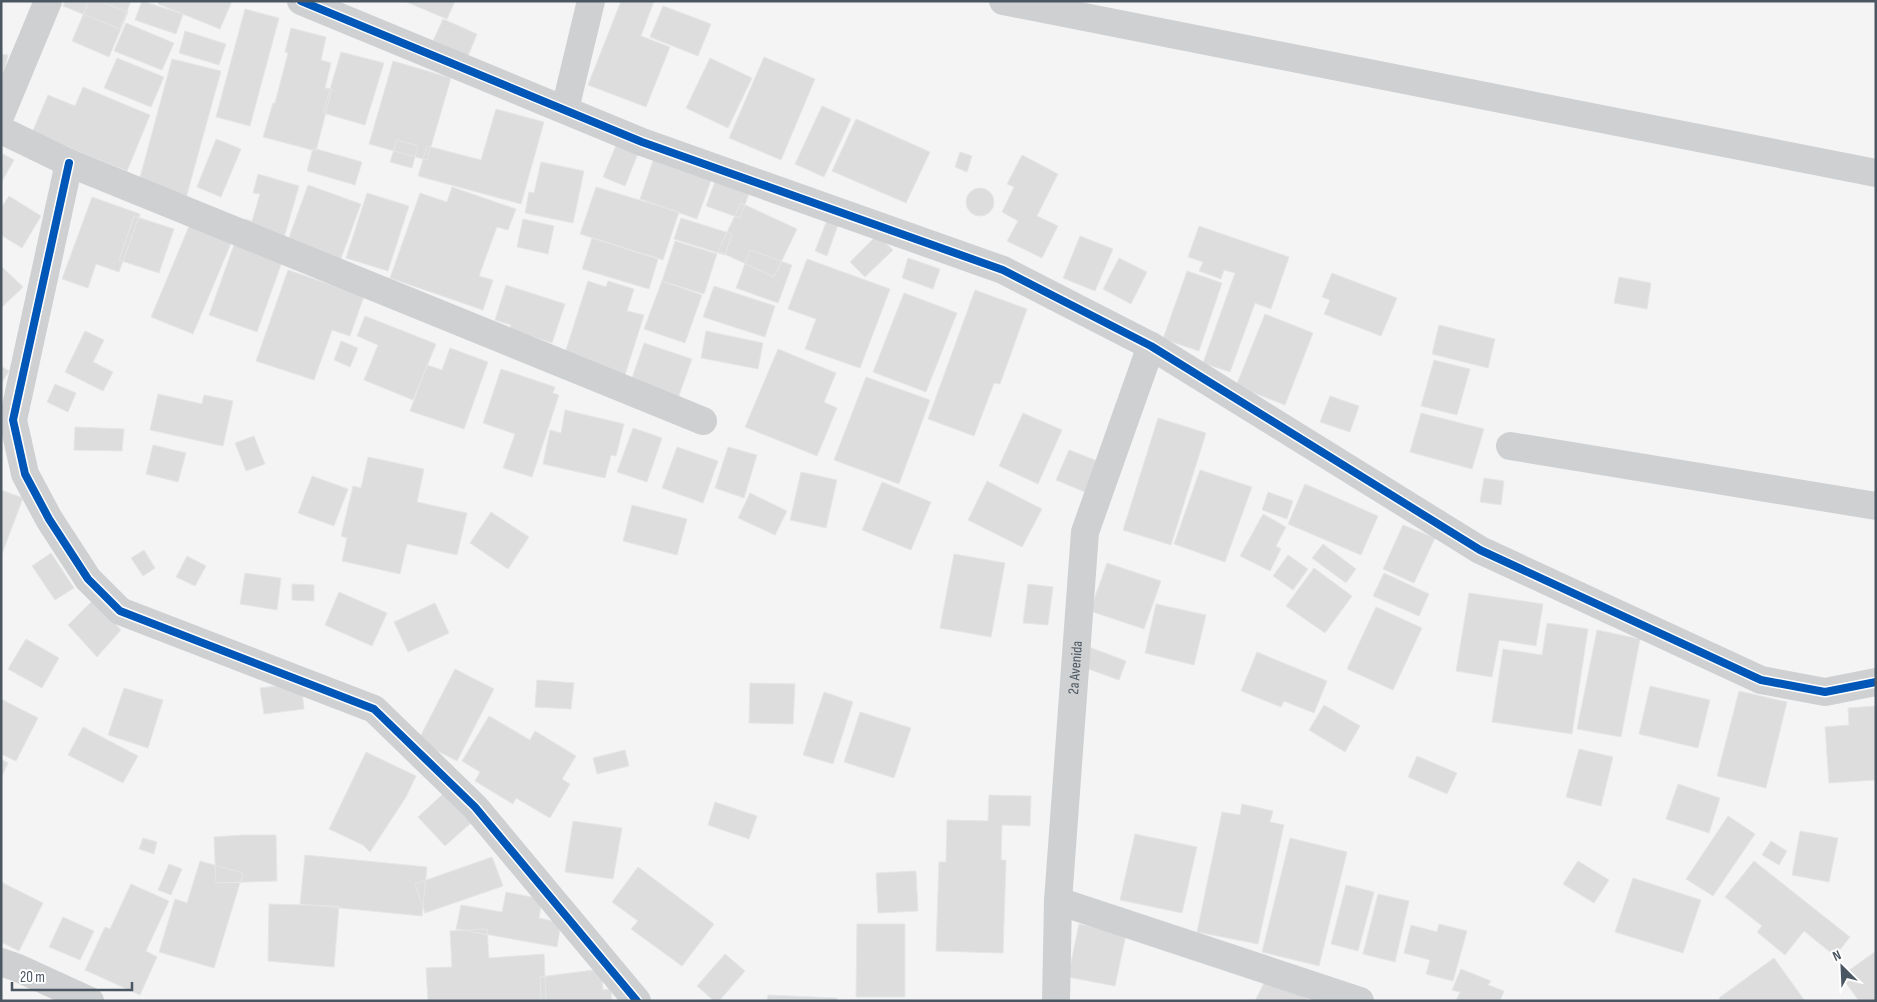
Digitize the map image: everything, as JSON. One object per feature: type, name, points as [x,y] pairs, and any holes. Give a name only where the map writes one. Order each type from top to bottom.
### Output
[{"type":"street","points":[[1,114],[48,1]]},
{"type":"street","points":[[302,1],[642,142],[1003,270],[1151,346],[1489,554],[1761,680],[1825,692],[1876,682]]},
{"type":"street","points":[[565,110],[591,1]]},
{"type":"street","points":[[1003,1],[1876,173]]},
{"type":"street","points":[[1,130],[68,163],[703,421]]},
{"type":"street","points":[[68,163],[13,420],[25,474],[50,519],[88,580],[120,611],[374,709],[475,807],[637,1001]]},
{"type":"street","name":"2a Avenida","points":[[1056,1001],[1058,901],[1085,532],[1151,346]]},
{"type":"street","points":[[1510,446],[1876,506]]},
{"type":"street","points":[[1058,901],[1360,1001]]},
{"type":"street","points":[[1,962],[90,1001]]},
{"type":"building","points":[[65,1],[131,1],[120,29],[63,6]]},
{"type":"building","points":[[89,1],[99,1],[128,12],[109,57],[72,41]]},
{"type":"building","points":[[142,1],[183,14],[176,34],[135,20]]},
{"type":"building","points":[[159,1],[232,1],[220,29],[158,4]]},
{"type":"building","points":[[404,1],[455,1],[447,19]]},
{"type":"building","points":[[621,1],[654,1],[641,36],[670,47],[646,107],[588,85]]},
{"type":"building","points":[[663,6],[711,24],[698,56],[650,37]]},
{"type":"building","points":[[245,9],[279,18],[250,126],[216,117]]},
{"type":"building","points":[[443,19],[477,34],[468,56],[433,41]]},
{"type":"building","points":[[126,23],[174,43],[162,70],[114,51]]},
{"type":"building","points":[[291,28],[326,37],[321,60],[331,63],[325,88],[332,89],[316,151],[263,137],[273,103],[275,103],[288,53],[285,52]]},
{"type":"building","points":[[185,31],[226,44],[219,65],[179,53]]},
{"type":"building","points":[[341,52],[384,63],[365,125],[323,113]]},
{"type":"building","points":[[1,54],[8,55],[2,80],[1,80]]},
{"type":"building","points":[[764,57],[815,79],[781,160],[729,138]]},
{"type":"building","points":[[117,58],[164,77],[151,107],[104,88]]},
{"type":"building","points":[[710,58],[752,78],[728,128],[686,108]]},
{"type":"building","points":[[172,59],[221,71],[186,198],[138,185]]},
{"type":"building","points":[[393,61],[451,78],[427,160],[369,144]]},
{"type":"building","points":[[83,87],[150,115],[127,171],[32,133],[48,95],[75,106]]},
{"type":"building","points":[[822,106],[851,119],[824,177],[795,164]]},
{"type":"building","points":[[496,109],[544,122],[521,204],[418,176],[427,146],[481,160]]},
{"type":"building","points":[[856,119],[930,152],[906,203],[832,171]]},
{"type":"building","points":[[619,138],[641,146],[625,186],[603,177]]},
{"type":"building","points":[[216,139],[241,149],[221,197],[197,187]]},
{"type":"building","points":[[397,140],[418,146],[412,168],[390,162]]},
{"type":"building","points":[[313,148],[362,162],[355,185],[307,171]]},
{"type":"building","points":[[960,152],[972,156],[967,172],[955,167]]},
{"type":"building","points":[[1,153],[14,160],[1,183]]},
{"type":"building","points":[[655,155],[713,175],[697,219],[640,199]]},
{"type":"building","points":[[1022,155],[1058,174],[1037,216],[1058,226],[1042,258],[1007,241],[1018,221],[1002,212],[1014,187],[1007,184]]},
{"type":"building","points":[[541,162],[584,171],[573,223],[525,213],[529,192],[534,193]]},
{"type":"building","points":[[258,174],[299,186],[283,241],[243,230],[245,219],[252,221],[260,194],[253,193]]},
{"type":"building","points":[[717,176],[751,188],[740,218],[706,206]]},
{"type":"building","points":[[308,185],[361,204],[340,261],[287,243]]},
{"type":"building","points":[[452,187],[516,209],[508,230],[497,227],[479,276],[493,280],[483,310],[390,278],[420,193],[447,202]]},
{"type":"building","points":[[596,187],[679,212],[663,260],[580,234]]},
{"type":"building","points":[[980,188],[990,192],[994,202],[990,212],[980,216],[970,212],[966,202],[970,192]]},
{"type":"building","points":[[367,193],[409,206],[388,271],[346,258]]},
{"type":"building","points":[[9,196],[41,216],[22,248],[1,235],[1,208]]},
{"type":"building","points":[[92,197],[140,214],[119,272],[96,264],[88,288],[62,279]]},
{"type":"building","points":[[741,203],[797,229],[774,277],[718,251]]},
{"type":"building","points":[[829,215],[840,219],[827,256],[815,251]]},
{"type":"building","points":[[134,216],[174,229],[159,273],[119,260]]},
{"type":"building","points":[[681,218],[732,234],[725,255],[674,239]]},
{"type":"building","points":[[523,219],[554,226],[548,254],[517,247]]},
{"type":"building","points":[[190,224],[232,241],[193,334],[151,317]]},
{"type":"building","points":[[1199,226],[1289,257],[1271,309],[1255,303],[1230,372],[1203,363],[1235,273],[1224,270],[1221,279],[1199,271],[1203,262],[1188,257]]},
{"type":"building","points":[[877,235],[893,250],[865,277],[850,262]]},
{"type":"building","points":[[1080,236],[1113,249],[1095,291],[1063,278]]},
{"type":"building","points":[[592,238],[658,259],[649,289],[582,269]]},
{"type":"building","points":[[675,241],[717,254],[704,294],[662,281]]},
{"type":"building","points":[[235,242],[283,259],[257,332],[209,315]]},
{"type":"building","points":[[750,250],[792,265],[778,303],[736,288]]},
{"type":"building","points":[[908,258],[940,269],[933,289],[902,278]]},
{"type":"building","points":[[1119,258],[1147,272],[1131,304],[1103,289]]},
{"type":"building","points":[[807,259],[890,289],[860,368],[805,349],[816,319],[788,309]]},
{"type":"building","points":[[1,266],[23,287],[1,308]]},
{"type":"building","points":[[288,270],[364,296],[350,336],[332,330],[314,380],[256,361]]},
{"type":"building","points":[[1187,271],[1222,283],[1199,351],[1163,339]]},
{"type":"building","points":[[1332,273],[1397,298],[1381,336],[1324,314],[1330,300],[1322,297]]},
{"type":"building","points":[[1619,277],[1651,283],[1647,309],[1614,303]]},
{"type":"building","points":[[588,281],[606,287],[608,281],[634,289],[627,311],[644,315],[625,375],[564,356]]},
{"type":"building","points":[[662,281],[702,295],[685,343],[644,329]]},
{"type":"building","points":[[506,285],[565,304],[552,343],[510,329],[511,325],[495,320]]},
{"type":"building","points":[[714,286],[775,306],[765,337],[703,317]]},
{"type":"building","points":[[975,290],[1027,309],[1000,384],[994,383],[974,436],[928,419]]},
{"type":"building","points":[[904,293],[957,313],[926,392],[873,372]]},
{"type":"building","points":[[1265,314],[1313,333],[1285,405],[1236,386]]},
{"type":"building","points":[[365,316],[436,344],[413,400],[364,380],[378,345],[357,336]]},
{"type":"building","points":[[1439,325],[1495,339],[1488,368],[1432,354]]},
{"type":"building","points":[[85,331],[104,340],[93,362],[113,372],[103,391],[65,372]]},
{"type":"building","points":[[706,331],[763,343],[758,369],[701,358]]},
{"type":"building","points":[[341,341],[358,348],[350,367],[334,360]]},
{"type":"building","points":[[644,343],[692,359],[677,401],[630,384]]},
{"type":"building","points":[[450,348],[488,362],[464,429],[410,411],[427,365],[442,370]]},
{"type":"building","points":[[778,349],[836,373],[824,402],[837,408],[817,456],[745,427]]},
{"type":"building","points":[[1434,360],[1470,369],[1457,415],[1421,406]]},
{"type":"building","points":[[1,366],[9,371],[1,384]]},
{"type":"building","points":[[501,369],[555,387],[553,393],[559,395],[532,477],[503,468],[515,434],[483,423]]},
{"type":"building","points":[[866,377],[930,400],[899,484],[834,460]]},
{"type":"building","points":[[55,384],[76,393],[68,412],[47,402]]},
{"type":"building","points":[[158,394],[202,404],[204,395],[233,401],[223,446],[150,430]]},
{"type":"building","points":[[1330,396],[1359,406],[1350,432],[1320,422]]},
{"type":"building","points":[[565,410],[624,424],[616,456],[611,455],[605,478],[543,464],[550,430],[561,433]]},
{"type":"building","points":[[1023,413],[1062,430],[1038,484],[999,466]]},
{"type":"building","points":[[1421,413],[1484,429],[1472,469],[1410,452]]},
{"type":"building","points":[[1158,418],[1206,433],[1171,545],[1123,530]]},
{"type":"building","points":[[75,427],[124,429],[122,451],[74,450]]},
{"type":"building","points":[[633,428],[662,438],[647,482],[617,472]]},
{"type":"building","points":[[254,436],[265,464],[246,471],[235,443]]},
{"type":"building","points":[[153,445],[186,453],[178,482],[146,474]]},
{"type":"building","points":[[677,447],[718,461],[703,503],[662,488]]},
{"type":"building","points":[[728,447],[757,455],[744,498],[715,488]]},
{"type":"building","points":[[1069,450],[1105,464],[1092,495],[1056,480]]},
{"type":"building","points":[[368,457],[424,469],[417,502],[467,513],[457,555],[407,544],[400,574],[342,561],[347,538],[341,536],[353,486],[361,488]]},
{"type":"building","points":[[1200,470],[1252,487],[1225,562],[1174,544]]},
{"type":"building","points":[[801,472],[837,480],[826,528],[790,520]]},
{"type":"building","points":[[312,476],[348,489],[334,526],[298,513]]},
{"type":"building","points":[[1484,478],[1504,481],[1501,505],[1480,502]]},
{"type":"building","points":[[987,481],[1042,509],[1022,547],[968,520]]},
{"type":"building","points":[[882,482],[931,502],[911,550],[862,530]]},
{"type":"building","points":[[1305,484],[1378,516],[1361,555],[1288,524]]},
{"type":"building","points":[[1,490],[23,498],[2,554],[1,553]]},
{"type":"building","points":[[1268,492],[1293,501],[1287,519],[1262,510]]},
{"type":"building","points":[[750,493],[787,511],[775,535],[738,518]]},
{"type":"building","points":[[632,505],[687,519],[677,555],[623,541]]},
{"type":"building","points":[[491,512],[529,537],[508,569],[470,543]]},
{"type":"building","points":[[1263,514],[1286,527],[1276,546],[1281,549],[1270,571],[1240,556]]},
{"type":"building","points":[[1403,525],[1435,538],[1414,583],[1383,569]]},
{"type":"building","points":[[1323,544],[1356,569],[1346,583],[1312,558]]},
{"type":"building","points":[[144,550],[155,568],[143,576],[131,558]]},
{"type":"building","points":[[51,553],[74,588],[55,600],[32,566]]},
{"type":"building","points":[[954,554],[1005,563],[991,637],[940,628]]},
{"type":"building","points":[[1288,555],[1308,569],[1293,590],[1273,576]]},
{"type":"building","points":[[187,556],[206,566],[195,586],[176,577]]},
{"type":"building","points":[[1107,563],[1161,581],[1144,629],[1090,611]]},
{"type":"building","points":[[1314,568],[1352,596],[1325,633],[1286,606]]},
{"type":"building","points":[[245,573],[281,578],[277,610],[240,604]]},
{"type":"building","points":[[1384,573],[1429,594],[1419,616],[1373,596]]},
{"type":"building","points":[[292,584],[314,585],[314,601],[292,600]]},
{"type":"building","points":[[1028,584],[1053,587],[1048,625],[1023,623]]},
{"type":"building","points":[[339,592],[387,613],[372,646],[325,625]]},
{"type":"building","points":[[1469,593],[1543,604],[1536,646],[1499,640],[1492,677],[1456,671]]},
{"type":"building","points":[[93,600],[121,630],[97,657],[68,625]]},
{"type":"building","points":[[435,603],[449,633],[408,652],[394,622]]},
{"type":"building","points":[[1156,604],[1206,615],[1194,665],[1145,653]]},
{"type":"building","points":[[1376,607],[1422,628],[1393,690],[1347,669]]},
{"type":"building","points":[[1547,623],[1588,629],[1572,734],[1492,722],[1503,649],[1542,655]]},
{"type":"building","points":[[1597,630],[1640,639],[1621,737],[1577,729]]},
{"type":"building","points":[[26,639],[59,658],[42,688],[8,669]]},
{"type":"building","points":[[1089,647],[1126,661],[1119,680],[1083,667]]},
{"type":"building","points":[[1257,652],[1327,681],[1314,713],[1284,701],[1281,707],[1241,691]]},
{"type":"building","points":[[455,669],[494,689],[457,761],[418,741]]},
{"type":"building","points":[[537,680],[574,683],[571,709],[535,707]]},
{"type":"building","points":[[301,683],[304,709],[264,714],[260,688]]},
{"type":"building","points":[[750,683],[795,684],[793,724],[749,723]]},
{"type":"building","points":[[1650,686],[1710,700],[1698,748],[1639,734]]},
{"type":"building","points":[[124,688],[163,700],[148,748],[108,735]]},
{"type":"building","points":[[1739,691],[1787,702],[1766,788],[1717,776]]},
{"type":"building","points":[[824,692],[853,702],[833,764],[803,755]]},
{"type":"building","points":[[1,699],[38,718],[16,761],[1,754]]},
{"type":"building","points":[[1324,705],[1360,726],[1345,752],[1309,730]]},
{"type":"building","points":[[1876,706],[1876,780],[1829,783],[1825,727],[1849,725],[1848,708]]},
{"type":"building","points":[[860,712],[911,728],[894,778],[844,762]]},
{"type":"building","points":[[489,716],[530,740],[535,731],[576,756],[562,779],[570,784],[550,818],[516,798],[513,804],[475,781],[480,772],[462,761]]},
{"type":"building","points":[[83,727],[138,756],[123,783],[68,755]]},
{"type":"building","points":[[1579,749],[1613,757],[1601,806],[1566,797]]},
{"type":"building","points":[[625,750],[629,766],[597,774],[593,758]]},
{"type":"building","points":[[366,752],[416,776],[406,797],[370,852],[363,845],[329,829]]},
{"type":"building","points":[[1417,756],[1457,773],[1447,794],[1408,777]]},
{"type":"building","points":[[1,759],[8,763],[1,778]]},
{"type":"building","points":[[1678,784],[1720,798],[1709,833],[1666,819]]},
{"type":"building","points":[[444,793],[472,822],[445,846],[418,817]]},
{"type":"building","points":[[989,795],[1031,796],[1030,826],[1002,825],[1001,860],[1006,860],[1003,953],[936,951],[939,862],[946,862],[947,820],[988,821]]},
{"type":"building","points":[[715,802],[757,816],[749,839],[708,825]]},
{"type":"building","points":[[1242,804],[1273,811],[1270,822],[1284,825],[1258,944],[1197,932],[1222,812],[1240,815]]},
{"type":"building","points":[[1728,816],[1755,834],[1713,896],[1686,879]]},
{"type":"building","points":[[573,821],[622,828],[613,879],[565,872]]},
{"type":"building","points":[[1800,831],[1838,838],[1829,882],[1792,875]]},
{"type":"building","points":[[1135,834],[1197,847],[1182,913],[1120,900]]},
{"type":"building","points":[[276,835],[277,881],[216,883],[214,837]]},
{"type":"building","points":[[143,838],[157,842],[154,854],[139,849]]},
{"type":"building","points":[[1290,838],[1347,852],[1319,966],[1262,952]]},
{"type":"building","points":[[1771,841],[1787,851],[1779,865],[1762,855]]},
{"type":"building","points":[[305,855],[427,867],[422,916],[300,904]]},
{"type":"building","points":[[492,857],[503,886],[425,913],[415,884]]},
{"type":"building","points":[[200,861],[243,873],[214,968],[159,952],[175,899],[187,903]]},
{"type":"building","points":[[1578,861],[1609,880],[1594,903],[1563,884]]},
{"type":"building","points":[[1754,861],[1850,937],[1835,956],[1804,931],[1785,955],[1757,932],[1762,926],[1725,897]]},
{"type":"building","points":[[169,864],[182,869],[171,895],[158,890]]},
{"type":"building","points":[[638,867],[714,924],[682,966],[631,929],[638,921],[612,902]]},
{"type":"building","points":[[916,871],[918,911],[878,913],[876,873]]},
{"type":"building","points":[[1633,878],[1701,900],[1683,953],[1615,932]]},
{"type":"building","points":[[1,882],[43,903],[19,951],[1,942]]},
{"type":"building","points":[[131,884],[169,901],[146,951],[157,957],[140,995],[85,970],[105,927],[110,929]]},
{"type":"building","points":[[1346,885],[1374,892],[1358,951],[1331,944]]},
{"type":"building","points":[[506,892],[542,899],[539,918],[561,923],[557,947],[456,929],[461,905],[502,912]]},
{"type":"building","points":[[1378,894],[1409,901],[1395,962],[1363,954]]},
{"type":"building","points":[[269,904],[339,906],[334,967],[268,961]]},
{"type":"building","points":[[63,917],[94,931],[80,960],[49,947]]},
{"type":"building","points":[[857,924],[905,924],[905,997],[856,997]]},
{"type":"building","points":[[1079,924],[1126,934],[1115,986],[1068,977]]},
{"type":"building","points":[[1439,924],[1467,931],[1453,981],[1426,974],[1430,960],[1404,953],[1411,925],[1437,932]]},
{"type":"building","points":[[487,929],[489,958],[544,954],[546,1001],[428,1001],[426,968],[452,967],[450,931]]},
{"type":"building","points":[[1876,951],[1876,1001],[1859,1001],[1841,976]]},
{"type":"building","points":[[725,954],[745,971],[719,1001],[714,1001],[697,986]]},
{"type":"building","points":[[1774,958],[1805,1001],[1721,1001],[1719,998]]},
{"type":"building","points":[[601,969],[603,990],[611,989],[612,1001],[541,1001],[540,977]]},
{"type":"building","points":[[1461,969],[1491,981],[1488,985],[1504,991],[1500,1001],[1456,1001],[1460,992],[1452,990]]},
{"type":"building","points":[[1266,979],[1308,999],[1307,1001],[1255,1001]]},
{"type":"building","points":[[768,995],[837,998],[837,1001],[767,1001]]},
{"type":"cycle path","points":[[301,1],[642,142],[1003,270],[1151,346],[1480,550],[1761,680],[1825,692],[1876,682]]},
{"type":"cycle path","points":[[69,163],[13,420],[25,474],[49,519],[88,579],[120,611],[374,709],[475,807],[637,1001]]}]
